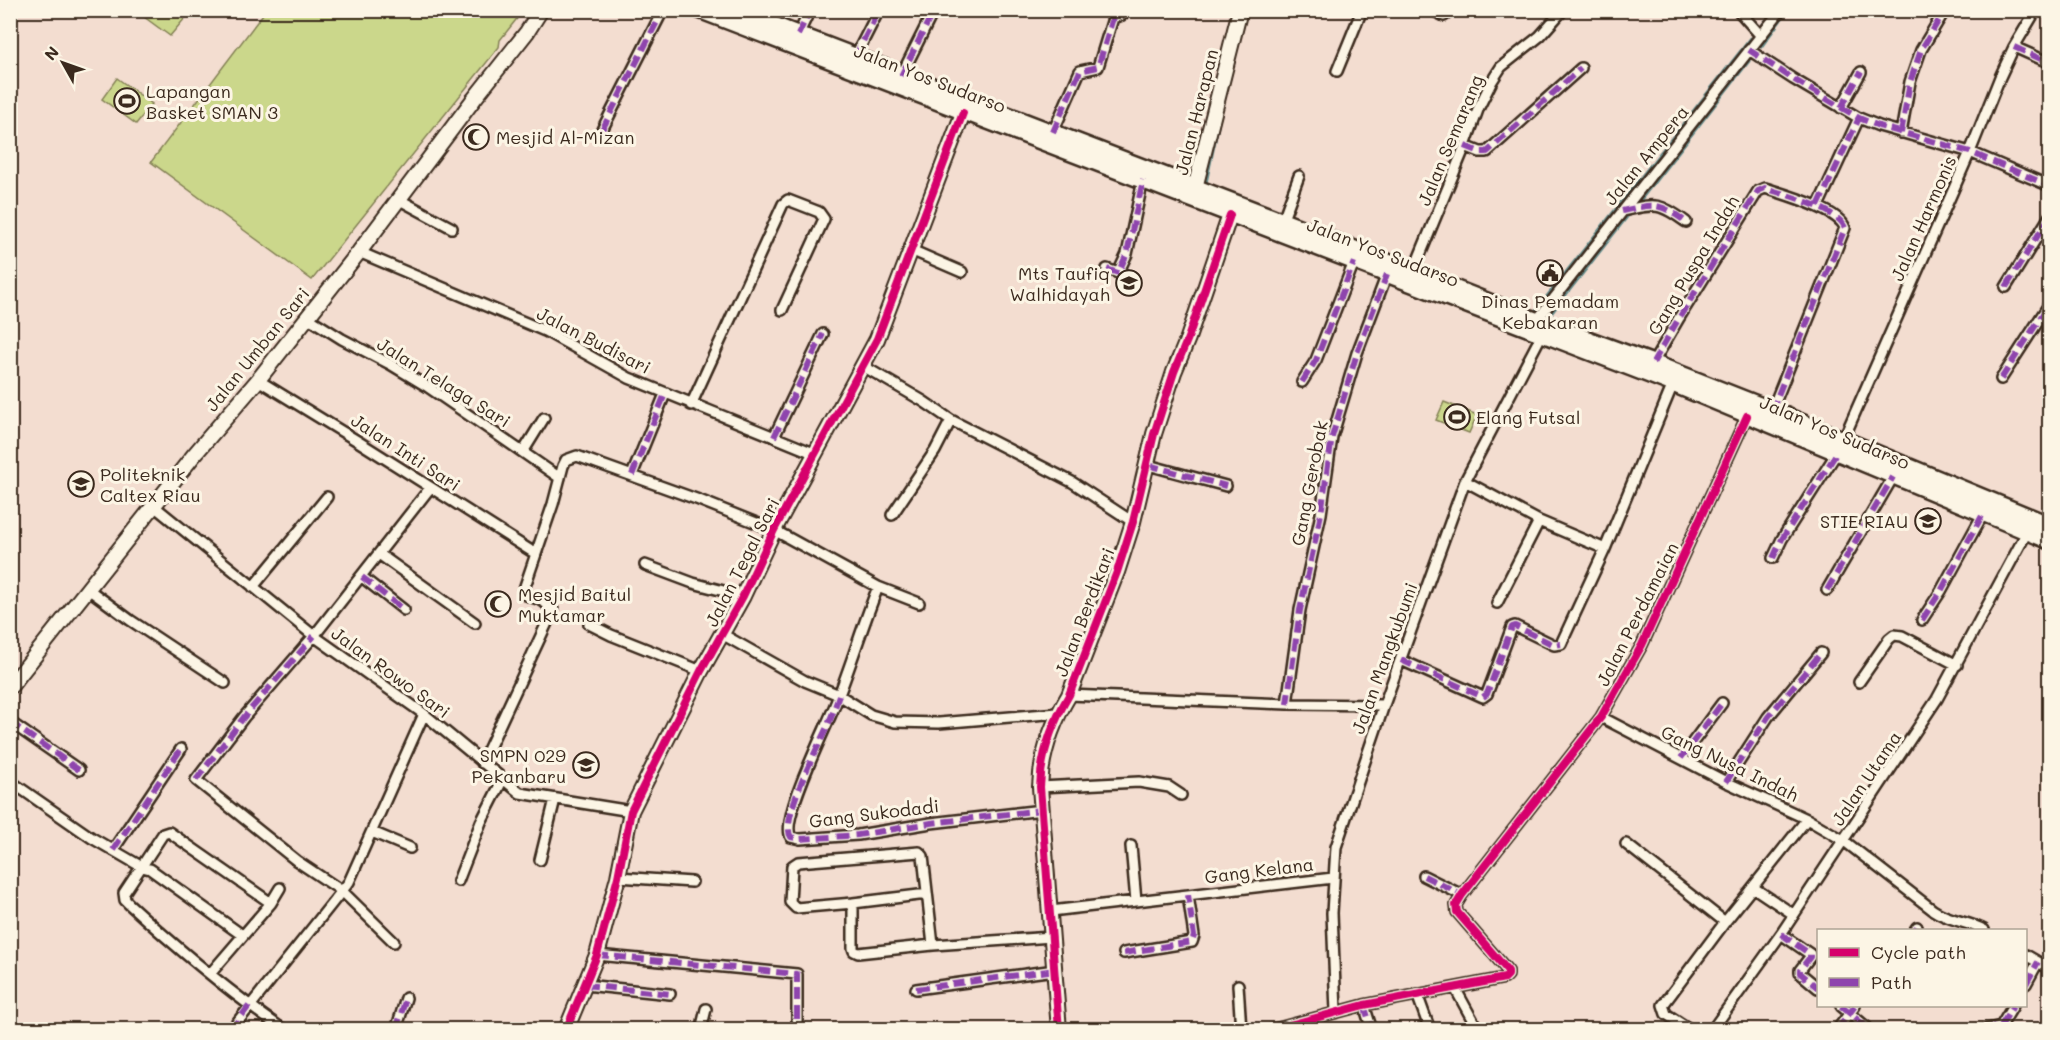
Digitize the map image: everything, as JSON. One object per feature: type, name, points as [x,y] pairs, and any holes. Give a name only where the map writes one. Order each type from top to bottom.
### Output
[{"type":"main road","name":"Jalan Yos Sudarso","points":[[699,10],[836,56],[855,57],[1282,222],[1354,262],[1539,327],[1653,363],[1778,418],[1839,447],[1893,477],[2049,541]]},
{"type":"main road","name":"Jalan Yos Sudarso","points":[[735,10],[798,35],[836,56],[963,113],[1230,215],[1413,272],[1747,416],[1778,418]]},
{"type":"main road","name":"Jalan Yos Sudarso","points":[[1839,447],[2049,525]]},
{"type":"street","name":"Jalan Umban Sari","points":[[10,687],[359,252],[527,32],[541,10]]},
{"type":"street","name":"Jalan Umban Sari","points":[[527,32],[549,10]]},
{"type":"street","points":[[602,130],[663,10]]},
{"type":"street","points":[[798,35],[810,10]]},
{"type":"street","points":[[855,57],[879,10]]},
{"type":"street","points":[[901,76],[934,10]]},
{"type":"street","points":[[1053,132],[1080,71],[1098,67],[1113,18],[1122,15],[1123,10]]},
{"type":"street","name":"Jalan Harapan","points":[[1196,188],[1240,10]]},
{"type":"street","points":[[1337,71],[1362,10]]},
{"type":"street","points":[[1432,10],[1444,16],[1452,10]]},
{"type":"street","name":"Jalan Semarang","points":[[1413,272],[1479,108],[1501,67],[1540,36],[1563,10]]},
{"type":"street","points":[[1738,10],[1761,36]]},
{"type":"street","name":"Jalan Ampera","points":[[1539,327],[1622,211],[1781,10]]},
{"type":"street","points":[[1901,133],[1910,82],[1921,50],[1945,10]]},
{"type":"street","name":"Jalan Harmonis","points":[[1773,558],[1782,539],[1839,447],[2014,47],[2037,10]]},
{"type":"street","points":[[2014,47],[2049,63]]},
{"type":"street","points":[[1749,50],[1859,118],[1901,133],[1970,152],[2049,186]]},
{"type":"street","points":[[1465,146],[1480,152],[1487,152],[1581,68]]},
{"type":"street","points":[[1841,108],[1861,72]]},
{"type":"street","name":"Jalan Tegal Sari","points":[[566,1029],[597,955],[618,877],[632,810],[701,671],[743,596],[774,530],[876,339],[963,113]]},
{"type":"street","points":[[1818,206],[1859,118]]},
{"type":"street","points":[[1282,222],[1299,176]]},
{"type":"street","points":[[1107,269],[1118,273],[1127,254],[1143,180]]},
{"type":"street","name":"Gang Puspa Indah","points":[[1653,363],[1758,191],[1765,188],[1818,206],[1842,222],[1845,228],[1778,418]]},
{"type":"street","points":[[398,199],[452,228]]},
{"type":"street","points":[[691,405],[783,204],[788,200],[819,212],[824,219],[782,310]]},
{"type":"street","points":[[1622,211],[1647,205],[1662,206],[1686,222]]},
{"type":"street","name":"Jalan Berdikari","points":[[1059,1029],[1040,787],[1041,766],[1058,713],[1069,695],[1117,572],[1133,522],[1154,435],[1230,215]]},
{"type":"street","points":[[2006,287],[2049,216]]},
{"type":"street","points":[[911,250],[962,272]]},
{"type":"street","name":"Jalan Budisari","points":[[359,252],[545,331],[629,378],[665,394],[816,454]]},
{"type":"street","points":[[1302,382],[1316,360],[1354,262]]},
{"type":"street","name":"Gang Gerobak","points":[[1287,704],[1300,610],[1321,514],[1332,437],[1357,353],[1387,274]]},
{"type":"street","points":[[2001,379],[2049,303]]},
{"type":"street","name":"Jalan Telaga Sari","points":[[307,317],[428,387],[560,478]]},
{"type":"street","name":"Jalan Mangkubumi","points":[[1336,1012],[1332,942],[1336,847],[1384,705],[1465,482],[1539,327]]},
{"type":"street","points":[[774,437],[823,334]]},
{"type":"street","points":[[863,366],[951,420],[1072,482],[1133,522]]},
{"type":"street","name":"Jalan Inti Sari","points":[[258,380],[536,554]]},
{"type":"street","points":[[1401,660],[1483,697],[1512,627],[1515,626],[1554,645],[1561,644],[1605,549],[1672,384]]},
{"type":"street","points":[[632,476],[665,394]]},
{"type":"street","name":"Jalan Perdamaian","points":[[1462,895],[1601,717],[1642,645],[1747,416]]},
{"type":"street","points":[[523,453],[544,418]]},
{"type":"street","points":[[892,515],[935,451],[951,420]]},
{"type":"street","points":[[482,763],[553,610],[543,601],[526,595],[524,590],[563,466],[567,460],[577,456],[774,530],[878,586],[919,603]]},
{"type":"street","points":[[1148,465],[1226,486]]},
{"type":"street","points":[[1827,590],[1893,477]]},
{"type":"street","points":[[1465,482],[1539,520],[1605,549]]},
{"type":"street","points":[[394,942],[342,891],[297,861],[196,780],[244,717],[362,577],[430,488]]},
{"type":"street","points":[[253,587],[327,497]]},
{"type":"street","name":"Jalan Rowo Sari","points":[[154,506],[314,636],[424,714],[523,795],[632,810]]},
{"type":"street","points":[[1922,620],[1941,591],[1983,514]]},
{"type":"street","points":[[1497,603],[1539,520]]},
{"type":"street","name":"Jalan Utama","points":[[1712,1029],[1780,934],[1901,755],[1957,665],[2027,532]]},
{"type":"street","points":[[378,554],[475,622]]},
{"type":"street","points":[[645,565],[693,583],[743,596]]},
{"type":"street","points":[[362,577],[404,610]]},
{"type":"street","points":[[839,695],[878,586]]},
{"type":"street","points":[[88,589],[130,620],[225,682]]},
{"type":"street","points":[[589,624],[701,671]]},
{"type":"street","points":[[722,634],[786,671],[839,695],[871,715],[895,722],[939,723],[1058,713]]},
{"type":"street","points":[[1859,682],[1894,635],[1902,636],[1957,665]]},
{"type":"street","points":[[1726,782],[1768,717],[1821,653]]},
{"type":"street","name":"Gang Sukodadi","points":[[839,695],[795,801],[788,833],[791,837],[800,840],[858,835],[931,823],[1042,810]]},
{"type":"street","points":[[1069,695],[1287,704],[1384,705]]},
{"type":"street","points":[[1681,758],[1722,703]]},
{"type":"street","points":[[231,1029],[354,873],[424,714]]},
{"type":"street","name":"Gang Nusa Indah","points":[[1601,717],[1726,782],[1807,819],[1843,840],[1944,917],[1966,922],[1982,929]]},
{"type":"street","points":[[10,722],[80,770]]},
{"type":"street","points":[[113,850],[181,749]]},
{"type":"street","points":[[458,880],[484,815],[503,779]]},
{"type":"street","points":[[10,781],[92,838],[142,867],[150,869],[242,935]]},
{"type":"street","points":[[1040,787],[1139,782],[1169,787],[1181,795]]},
{"type":"street","points":[[540,860],[555,800]]},
{"type":"street","points":[[1690,1029],[1666,1014],[1663,1005],[1807,819]]},
{"type":"street","points":[[271,903],[168,832],[163,834],[124,893],[125,900],[167,939],[249,1006],[284,1029]]},
{"type":"street","points":[[372,832],[410,848]]},
{"type":"street","points":[[1626,844],[1725,922]]},
{"type":"street","points":[[1131,846],[1136,901]]},
{"type":"street","points":[[927,894],[796,908],[790,902],[792,866],[798,862],[917,851],[923,855],[933,945]]},
{"type":"street","points":[[1271,1029],[1364,1005],[1505,978],[1509,973],[1457,912],[1456,905],[1462,895],[1424,876]]},
{"type":"street","points":[[618,877],[692,882]]},
{"type":"street","name":"Gang Kelana","points":[[1051,911],[1333,878]]},
{"type":"street","points":[[210,974],[271,903],[280,888]]},
{"type":"street","points":[[1754,888],[1793,914]]},
{"type":"street","name":"Gang Kelana","points":[[1124,953],[1192,942],[1194,936],[1188,895]]},
{"type":"street","points":[[854,903],[854,948],[856,952],[1052,937]]},
{"type":"street","points":[[1780,934],[1810,954],[1800,973],[1817,986]]},
{"type":"street","points":[[597,955],[796,974],[797,1029]]},
{"type":"street","points":[[2027,956],[2049,969]]},
{"type":"street","points":[[2027,981],[2038,962]]},
{"type":"street","points":[[916,989],[1055,970]]},
{"type":"street","points":[[585,985],[670,994]]},
{"type":"street","points":[[1238,985],[1241,1029]]},
{"type":"street","points":[[1455,988],[1478,1029]]},
{"type":"street","points":[[1417,994],[1430,1029]]},
{"type":"street","points":[[396,1029],[406,998]]},
{"type":"street","points":[[1364,1005],[1372,1029]]},
{"type":"street","points":[[1984,1029],[2004,1028],[2012,1007]]},
{"type":"street","points":[[701,1029],[706,1009]]},
{"type":"street","points":[[1837,1029],[1852,1009],[1870,1029]]},
{"type":"green space","points":[[266,10],[523,11],[500,40],[499,47],[312,280],[151,162]]},
{"type":"green space","points":[[136,11],[191,11],[170,36]]},
{"type":"green space","name":"Lapangan Basket SMAN 3","points":[[117,78],[152,104],[136,124],[102,99]]},
{"type":"green space","name":"Elang Futsal","points":[[1444,402],[1477,415],[1469,433],[1436,420]]},
{"type":"waterway","points":[[1763,24],[1774,10]]},
{"type":"waterway","points":[[1761,47],[1788,10]]},
{"type":"waterway","points":[[1533,314],[1751,38]]},
{"type":"waterway","points":[[1638,203],[1749,61]]},
{"type":"waterway","points":[[1206,183],[1223,103]]},
{"type":"waterway","points":[[1546,320],[1630,213]]},
{"type":"marked path","points":[[602,130],[663,10]]},
{"type":"marked path","points":[[798,35],[810,10]]},
{"type":"marked path","points":[[855,57],[879,10]]},
{"type":"marked path","points":[[901,76],[934,10]]},
{"type":"marked path","points":[[1053,132],[1080,71],[1098,67],[1113,18],[1122,15],[1123,10]]},
{"type":"marked path","points":[[1901,133],[1910,82],[1921,50],[1945,10]]},
{"type":"marked path","points":[[2014,47],[2050,63]]},
{"type":"marked path","points":[[1749,50],[1859,118],[1970,152],[2050,186]]},
{"type":"marked path","points":[[1465,146],[1480,152],[1487,152],[1581,68]]},
{"type":"marked path","points":[[1841,108],[1861,72]]},
{"type":"marked path","points":[[1818,206],[1859,118]]},
{"type":"marked path","points":[[1107,269],[1118,273],[1127,254],[1143,180]]},
{"type":"marked path","points":[[1653,363],[1758,191],[1765,188],[1810,203],[1841,221],[1845,228],[1772,410]]},
{"type":"marked path","points":[[1622,211],[1649,206],[1662,207],[1686,222]]},
{"type":"marked path","points":[[2006,287],[2050,216]]},
{"type":"marked path","points":[[1302,382],[1316,360],[1354,262]]},
{"type":"marked path","points":[[1287,704],[1300,610],[1321,514],[1332,437],[1357,353],[1387,274]]},
{"type":"marked path","points":[[2001,379],[2050,303]]},
{"type":"marked path","points":[[774,437],[823,334]]},
{"type":"marked path","points":[[632,475],[665,394]]},
{"type":"marked path","points":[[1773,558],[1782,539],[1836,454]]},
{"type":"marked path","points":[[1148,465],[1226,486]]},
{"type":"marked path","points":[[1827,590],[1893,477]]},
{"type":"marked path","points":[[1922,620],[1941,591],[1983,514]]},
{"type":"marked path","points":[[362,577],[404,610]]},
{"type":"marked path","points":[[1401,660],[1483,697],[1487,694],[1512,627],[1515,626],[1554,645],[1561,644]]},
{"type":"marked path","points":[[196,780],[244,717],[314,636]]},
{"type":"marked path","points":[[1726,782],[1768,717],[1821,653]]},
{"type":"marked path","points":[[839,695],[795,799],[790,815],[791,837],[800,839],[858,835],[931,823],[1042,810]]},
{"type":"marked path","points":[[1681,758],[1722,703]]},
{"type":"marked path","points":[[10,722],[79,770]]},
{"type":"marked path","points":[[113,850],[181,749]]},
{"type":"marked path","points":[[1424,876],[1462,895]]},
{"type":"marked path","points":[[1124,953],[1192,942],[1194,936],[1188,895]]},
{"type":"marked path","points":[[1781,934],[1810,954],[1800,973],[1817,987]]},
{"type":"marked path","points":[[597,955],[797,974],[797,1030]]},
{"type":"marked path","points":[[2027,982],[2038,962]]},
{"type":"marked path","points":[[916,989],[1055,970]]},
{"type":"marked path","points":[[585,985],[670,994]]},
{"type":"marked path","points":[[396,1030],[406,998]]},
{"type":"marked path","points":[[1364,1005],[1372,1030]]},
{"type":"marked path","points":[[231,1030],[249,1006]]},
{"type":"marked path","points":[[1842,1007],[1870,1030]]},
{"type":"marked path","points":[[1837,1030],[1854,1007]]},
{"type":"marked path","points":[[1984,1030],[2001,1026],[2012,1007]]},
{"type":"cycle path","points":[[566,1030],[597,955],[618,877],[631,811],[701,671],[743,596],[774,530],[877,339],[963,113]]},
{"type":"cycle path","points":[[1059,1030],[1040,787],[1045,751],[1117,572],[1133,522],[1154,434],[1230,215]]},
{"type":"cycle path","points":[[1271,1030],[1364,1005],[1505,978],[1508,975],[1508,971],[1457,912],[1456,905],[1601,717],[1642,645],[1747,416]]},
{"type":"place","name":"Lapangan Basket SMAN 3","points":[[127,101]]},
{"type":"place","name":"Mesjid Al-Mizan","points":[[476,137]]},
{"type":"place","name":"Dinas Pemadam Kebakaran","points":[[1550,273]]},
{"type":"place","name":"Mts Taufiq Walhidayah","points":[[1129,283]]},
{"type":"place","name":"Elang Futsal","points":[[1457,417]]},
{"type":"place","name":"Politeknik Caltex Riau","points":[[81,484]]},
{"type":"place","name":"STIE RIAU","points":[[1928,521]]},
{"type":"place","name":"Mesjid Baitul Muktamar","points":[[498,604]]},
{"type":"place","name":"SMPN 029 Pekanbaru","points":[[586,765]]}]
